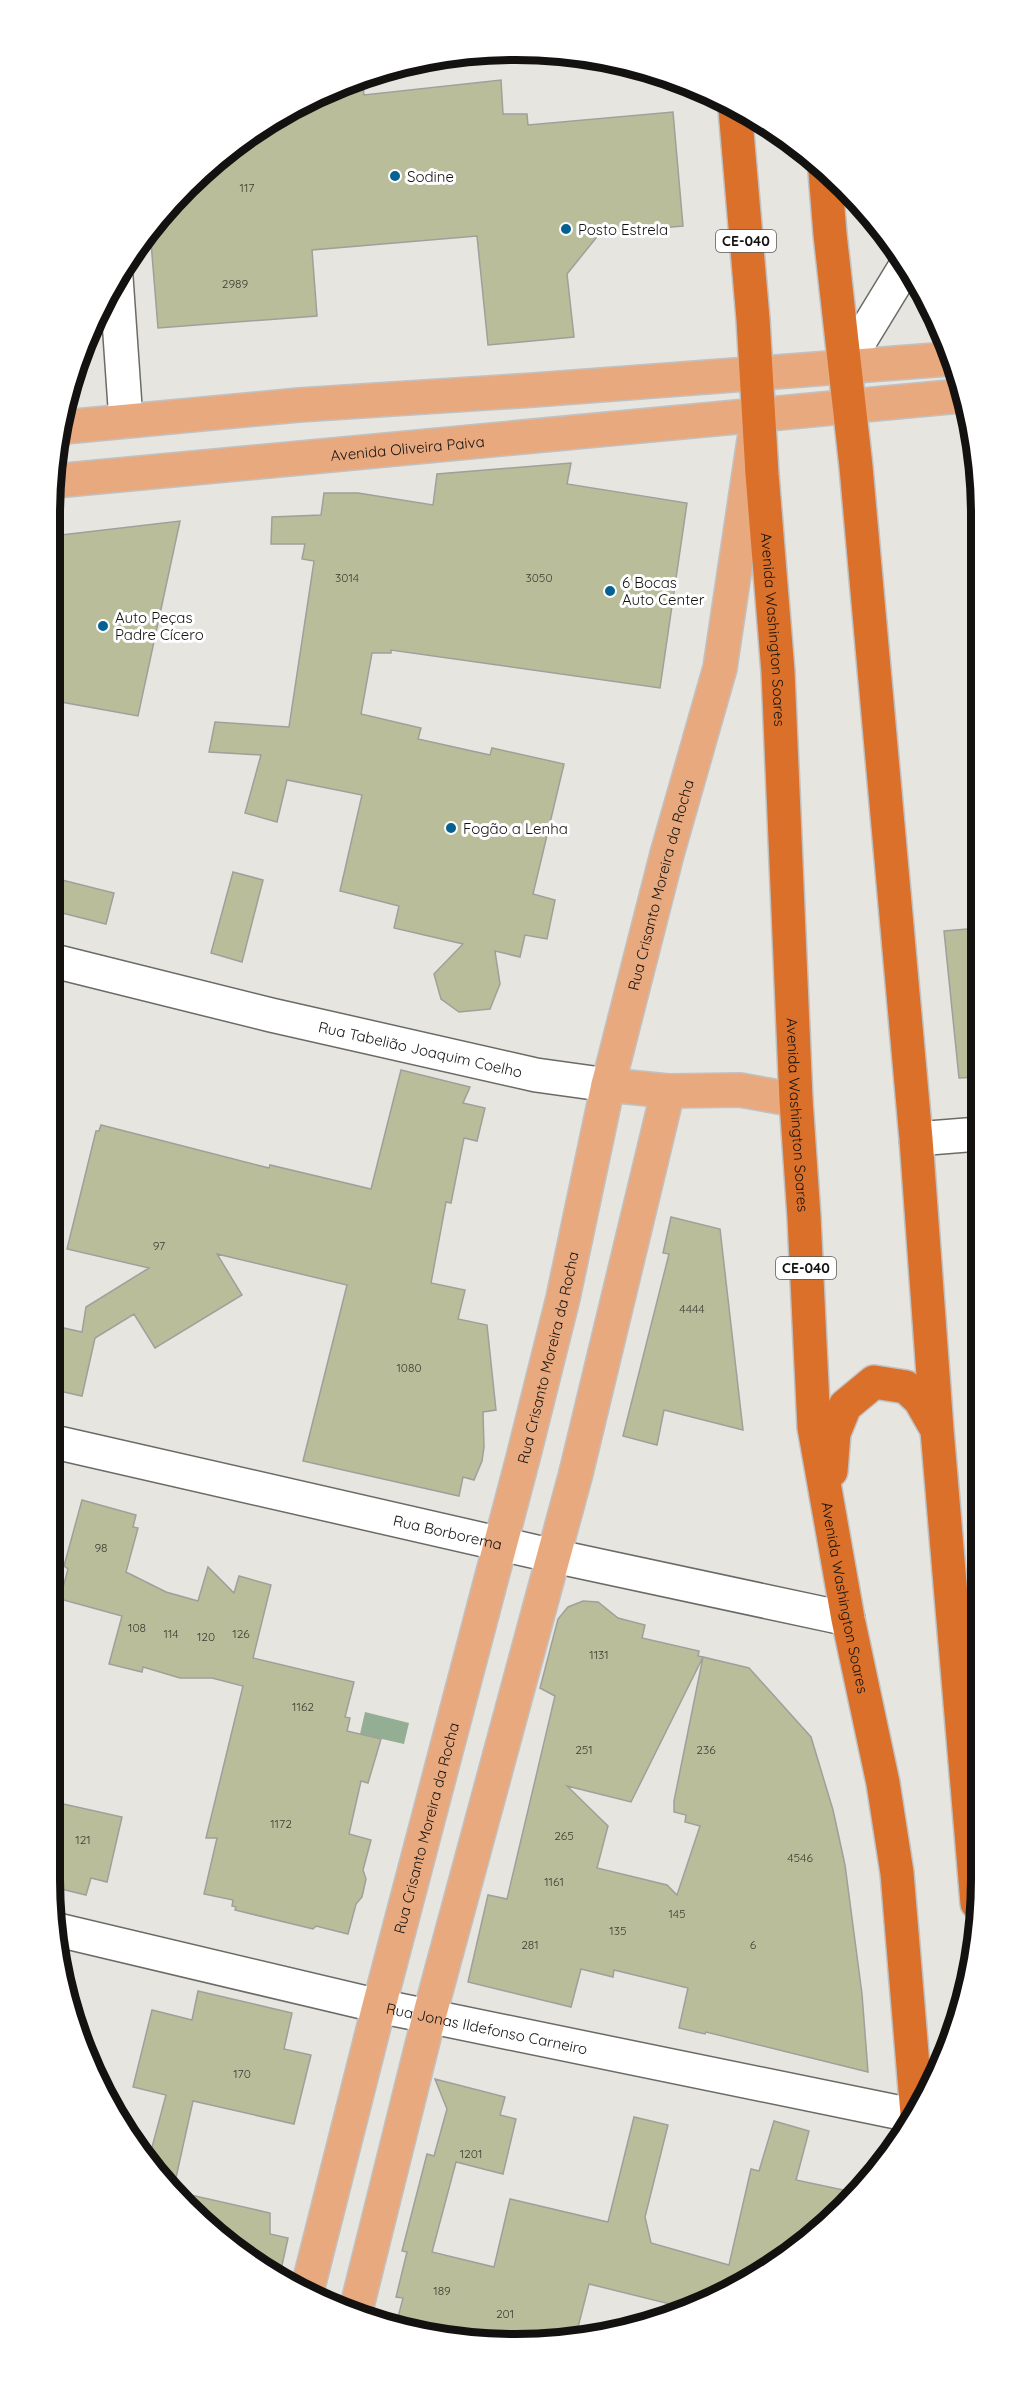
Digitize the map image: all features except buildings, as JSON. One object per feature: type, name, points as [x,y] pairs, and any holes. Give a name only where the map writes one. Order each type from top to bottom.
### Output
[{"type":"highway","name":"Avenida Washington Soares","points":[[736,117],[778,672],[796,1100],[814,1427],[848,1619],[883,1783],[897,1874],[915,2096]]},
{"type":"highway","points":[[826,182],[849,407],[916,1139],[937,1430],[971,1792]]},
{"type":"highway","points":[[828,1507],[834,1433],[845,1406],[874,1382],[906,1387],[920,1400],[937,1430]]},
{"type":"main road","points":[[69,427],[299,405],[943,359]]},
{"type":"main road","name":"Avenida Oliveira Paiva","points":[[62,480],[955,397]]},
{"type":"main road","name":"Rua Crisanto Moreira da Rocha","points":[[310,2285],[563,1298],[608,1085],[667,854],[720,668],[758,415]]},
{"type":"main road","name":"Rua Tabelião Joaquim Coelho","points":[[608,1085],[668,1091],[740,1090],[796,1100]]},
{"type":"main road","points":[[357,2305],[429,2017],[576,1473],[668,1091]]},
{"type":"street","points":[[844,367],[901,273]]},
{"type":"street","points":[[117,295],[126,421]]},
{"type":"street","name":"Rua Tabelião Joaquim Coelho","points":[[60,962],[271,1015],[536,1075],[608,1085]]},
{"type":"street","points":[[916,1139],[971,1135]]},
{"type":"street","name":"Rua Borborema","points":[[60,1443],[554,1556],[848,1619]]},
{"type":"street","name":"Rua Jonas Ildefonso Carneiro","points":[[63,1931],[429,2017],[906,2113]]},
{"type":"shaded area","points":[[365,1712],[409,1723],[404,1744],[360,1734]]},
{"type":"place","name":"Sodine","points":[[395,176]]},
{"type":"place","name":"Posto Estrela","points":[[566,229]]},
{"type":"place","name":"6 Bocas Auto Center","points":[[610,591]]},
{"type":"place","name":"Auto Peças Padre Cícero","points":[[103,626]]},
{"type":"place","name":"Fogão a Lenha","points":[[451,828]]}]
